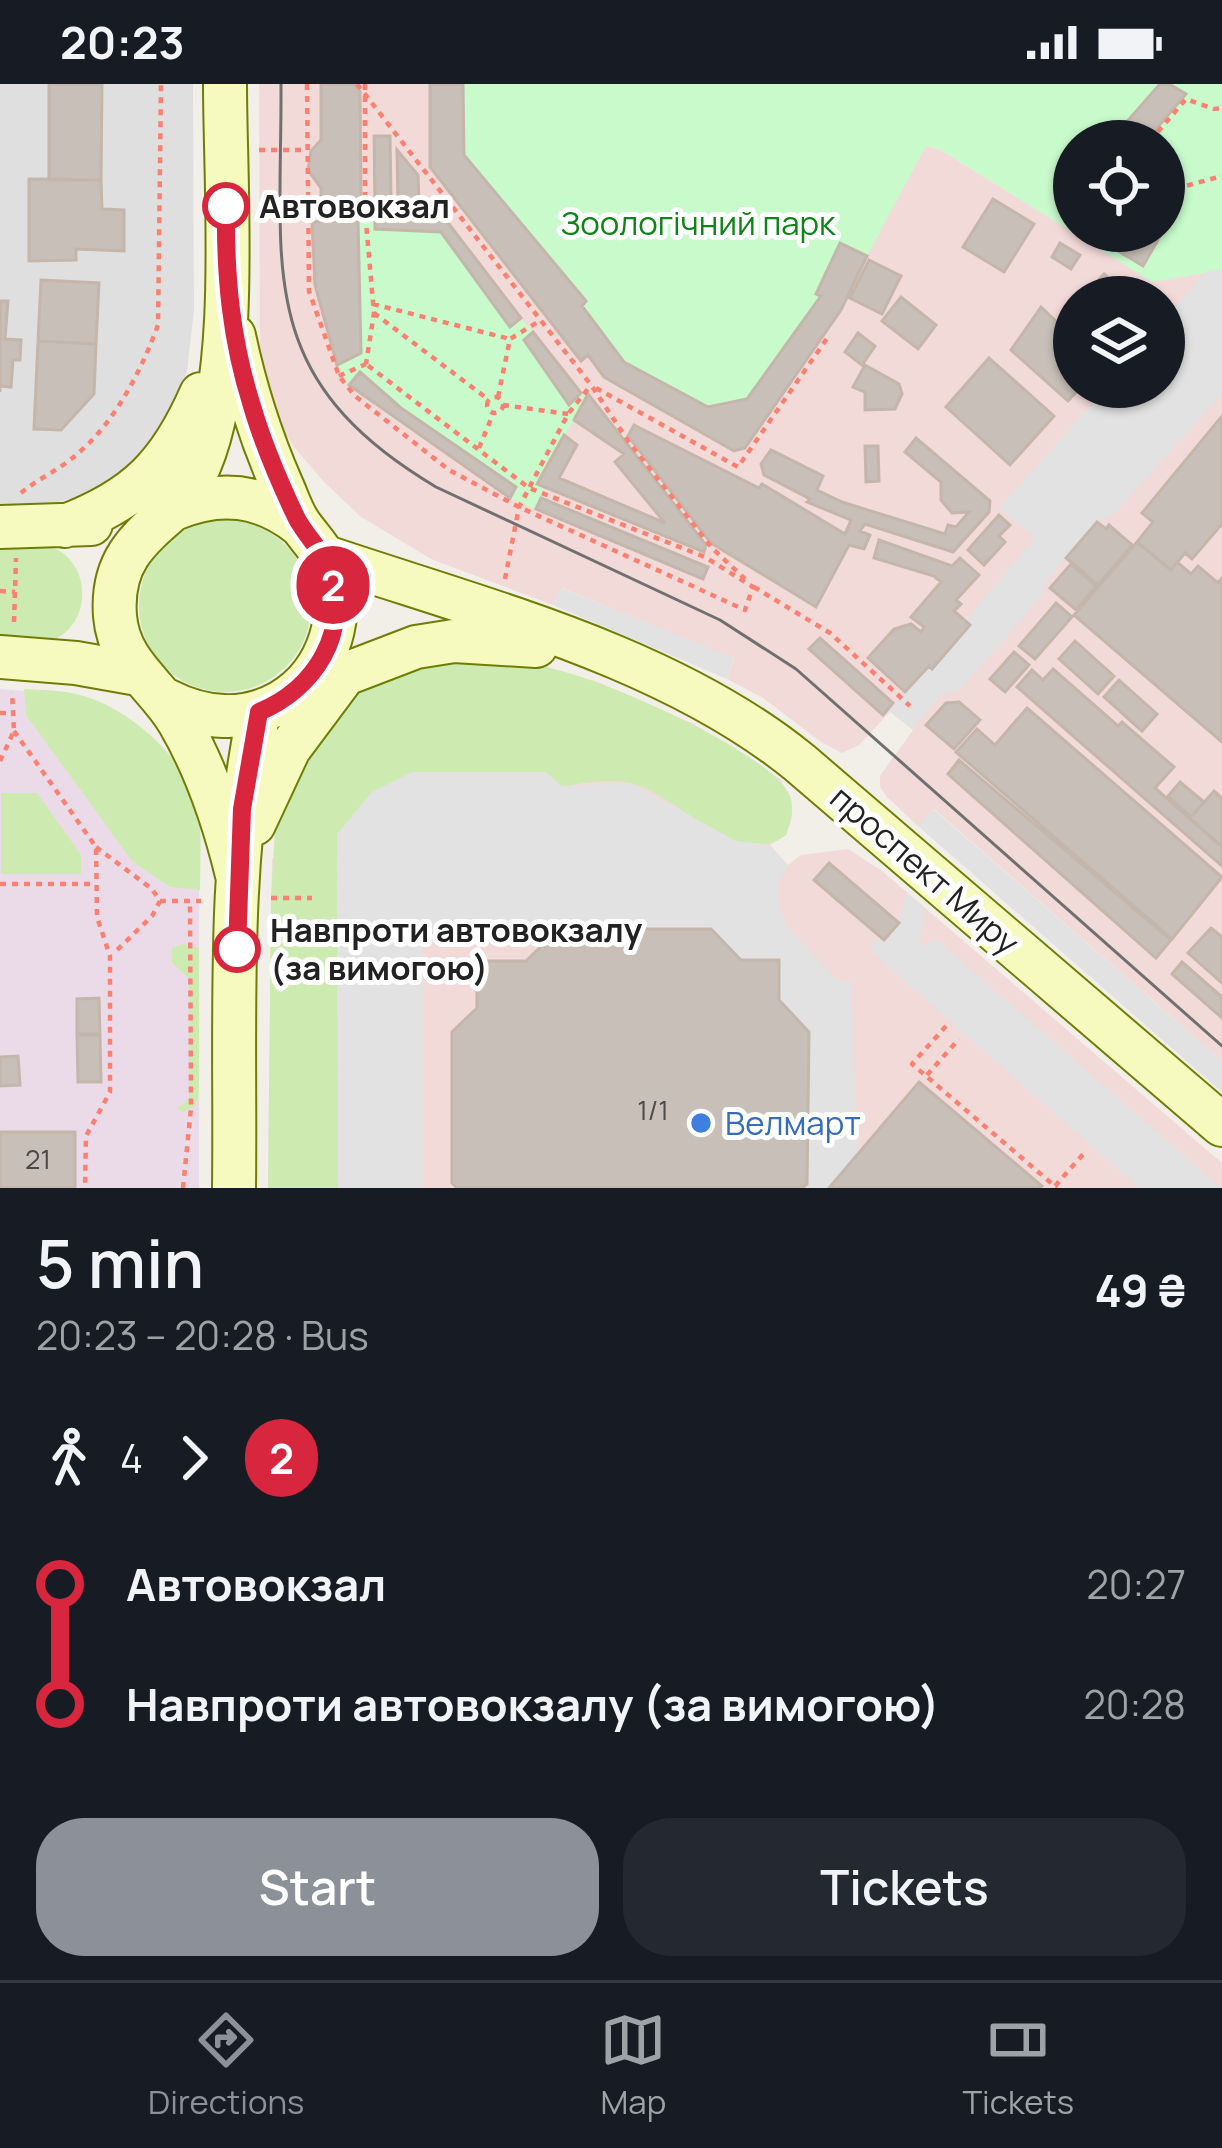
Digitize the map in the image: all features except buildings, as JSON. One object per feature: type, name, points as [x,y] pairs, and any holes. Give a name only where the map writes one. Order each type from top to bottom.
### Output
[{"type":"main road","points":[[225,84],[225,300],[211,429],[190,484],[132,548],[117,583],[116,621],[120,640],[210,784],[254,886]]},
{"type":"main road","points":[[65,526],[118,501],[163,463],[201,394],[225,300]]},
{"type":"main road","points":[[9,656],[76,663],[152,687],[201,714],[240,716],[276,703],[319,665],[334,630],[335,592],[252,406],[225,300]]},
{"type":"main road","points":[[12,530],[166,514],[211,497],[249,499],[285,513],[312,540]]},
{"type":"main road","name":"проспект Миру","points":[[312,540],[603,653],[698,694],[763,732],[1222,1125]]},
{"type":"main road","name":"проспект Миру","points":[[276,703],[379,659],[454,641],[603,653]]},
{"type":"main road","points":[[235,1188],[254,886],[278,770],[314,712],[343,677]]},
{"type":"main road","points":[[254,886],[244,793],[276,703]]},
{"type":"path","points":[[0,761],[14,731],[9,656],[15,592],[12,530],[22,490],[50,476],[82,450],[118,405],[147,356],[158,325],[161,84]]},
{"type":"path","points":[[307,84],[309,291],[339,376],[355,396],[449,470],[519,507],[745,610],[753,586]]},
{"type":"path","points":[[356,84],[712,548],[753,586]]},
{"type":"path","points":[[365,84],[364,211],[374,313],[366,364]]},
{"type":"path","points":[[1168,120],[1186,99],[1222,108]]},
{"type":"path","points":[[259,150],[306,150]]},
{"type":"path","points":[[1185,186],[1222,176]]},
{"type":"path","points":[[309,213],[452,209]]},
{"type":"path","points":[[373,304],[511,339]]},
{"type":"path","points":[[374,313],[489,400]]},
{"type":"path","points":[[497,398],[511,339],[541,320]]},
{"type":"path","points":[[591,385],[738,467],[828,337]]},
{"type":"path","points":[[339,376],[366,364]]},
{"type":"path","points":[[366,364],[529,488],[705,557],[830,633],[910,706]]},
{"type":"path","points":[[503,586],[519,507],[568,414],[591,385]]},
{"type":"path","points":[[489,400],[497,398]]},
{"type":"path","points":[[497,398],[503,405],[568,414]]},
{"type":"path","points":[[489,400],[487,409],[493,413],[501,412],[503,405]]},
{"type":"path","points":[[479,448],[493,413]]},
{"type":"path","points":[[0,592],[15,592]]},
{"type":"path","points":[[0,713],[13,712]]},
{"type":"path","points":[[14,731],[96,847],[152,889],[160,902]]},
{"type":"path","points":[[85,1188],[86,1136],[110,1092],[110,956],[97,917],[96,847]]},
{"type":"path","points":[[0,884],[97,884]]},
{"type":"path","points":[[254,886],[312,898]]},
{"type":"path","points":[[183,1188],[191,1108],[190,901]]},
{"type":"path","points":[[160,902],[201,901]]},
{"type":"path","points":[[110,956],[152,916],[160,902]]},
{"type":"path","points":[[946,1026],[911,1064],[1056,1187],[1084,1152]]},
{"type":"path","points":[[926,1076],[959,1039]]},
{"type":"shaded area","points":[[0,84],[193,84],[194,309],[187,371],[170,418],[148,450],[105,483],[76,497],[35,508],[0,510]]},
{"type":"shaded area","points":[[259,84],[463,84],[816,294],[840,243],[867,255],[925,146],[939,149],[1053,220],[1053,252],[1105,252],[1144,276],[1053,276],[1053,408],[1185,408],[1184,276],[1222,270],[1222,1061],[934,809],[918,826],[887,797],[880,776],[913,730],[890,712],[859,745],[842,753],[727,679],[734,659],[562,588],[553,605],[431,559],[361,517],[293,446],[278,420],[260,354]]},
{"type":"shaded area","points":[[1222,270],[1222,394],[1116,512],[1097,522],[1042,586],[1045,592],[959,691],[941,695],[913,729],[889,711],[1035,538],[999,508],[1088,408],[1185,408],[1185,296],[1206,271]]},
{"type":"shaded area","points":[[561,588],[734,658],[727,679],[553,605]]},
{"type":"shaded area","points":[[593,680],[694,724],[780,779],[790,797],[792,817],[786,835],[770,845],[788,865],[801,855],[848,849],[882,871],[1222,1163],[1222,1188],[268,1188],[272,859]]},
{"type":"shaded area","points":[[0,689],[79,695],[107,705],[151,739],[199,813],[199,1188],[0,1188]]},
{"type":"shaded area","points":[[412,772],[546,772],[562,786],[631,783],[736,841],[770,845],[788,866],[777,885],[788,928],[838,981],[851,981],[858,1153],[829,1188],[807,1184],[809,1032],[779,1000],[779,960],[741,960],[711,929],[424,933],[424,1188],[338,1188],[337,834],[372,792]]},
{"type":"shaded area","points":[[933,809],[1222,1061],[1222,1092],[918,826]]},
{"type":"shaded area","points":[[906,892],[925,910],[919,943],[926,946],[936,939],[1221,1188],[1139,1188],[874,954],[871,946],[876,937],[885,943],[899,925]]},
{"type":"green space","name":"Зоологічний парк","points":[[463,84],[1222,84],[1222,270],[1142,276],[1104,252],[1185,252],[1185,120],[1053,120],[1053,220],[939,149],[926,146],[867,256],[840,243],[817,293],[821,296],[747,399],[708,407],[624,362],[582,306],[585,301],[464,155]]},
{"type":"green space","points":[[375,214],[375,229],[441,232],[509,327],[521,318],[533,332],[524,340],[569,404],[581,393],[585,400],[537,484],[544,487],[536,509],[510,498],[516,487],[349,385],[337,365],[361,353],[358,220]]},
{"type":"green space","points":[[225,520],[258,527],[286,545],[304,573],[311,606],[304,639],[286,667],[258,685],[225,692],[192,685],[164,667],[146,639],[139,606],[146,573],[164,545],[192,527]]},
{"type":"green space","points":[[0,543],[48,546],[72,563],[79,575],[81,603],[69,629],[57,638],[37,644],[0,644]]},
{"type":"green space","points":[[506,657],[616,690],[735,748],[781,783],[791,799],[786,835],[767,844],[748,844],[707,827],[648,790],[630,783],[602,782],[485,806],[337,855],[338,1188],[268,1188],[276,814],[331,717],[367,685],[416,662]]},
{"type":"green space","points":[[24,689],[66,692],[99,702],[138,725],[171,757],[194,795],[199,815],[200,890],[170,887],[132,861],[26,715]]},
{"type":"green space","points":[[1,793],[37,793],[81,855],[81,874],[1,874]]},
{"type":"green space","points":[[183,944],[199,948],[199,1095],[195,1106],[183,1112],[177,1108],[189,1099],[189,978],[172,963],[172,948]]},
{"type":"tram line","points":[[281,84],[282,265],[290,314],[307,361],[335,404],[377,446],[436,487],[720,620],[796,669],[1222,1046]]},
{"type":"bus line","name":"2","points":[[226,206],[225,282],[240,366],[282,486],[331,573],[336,611],[328,648],[307,681],[259,712],[242,809],[237,949]]},
{"type":"place","name":"Автовокзал","points":[[226,206]]},
{"type":"place","name":"Навпроти автовокзалу (за вимогою)","points":[[237,949]]},
{"type":"place","name":"Велмарт","points":[[701,1123]]}]
